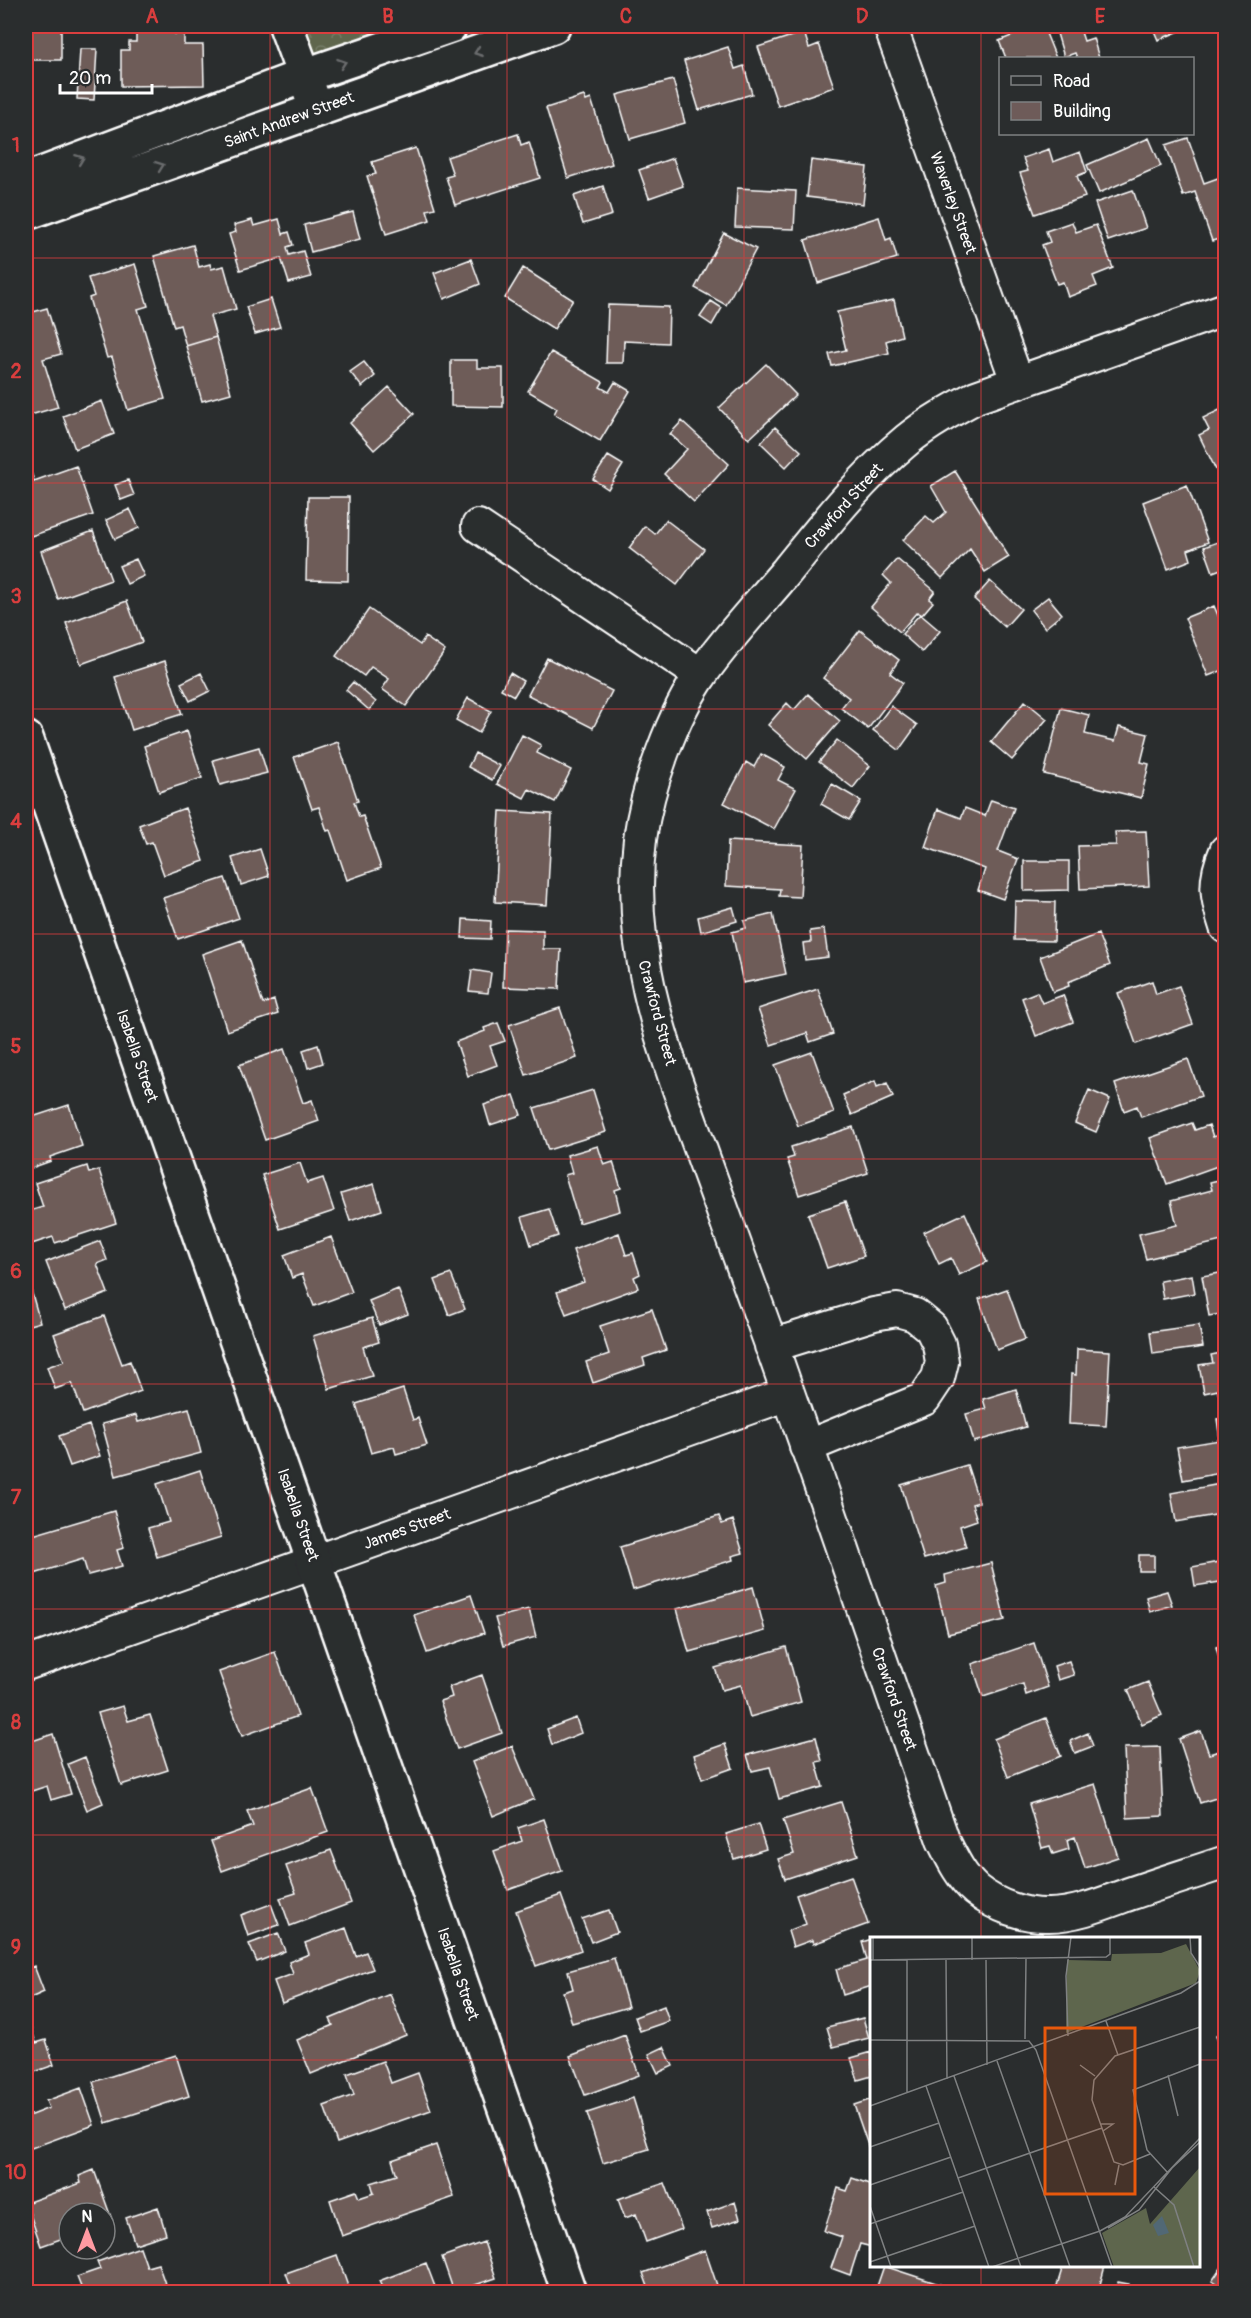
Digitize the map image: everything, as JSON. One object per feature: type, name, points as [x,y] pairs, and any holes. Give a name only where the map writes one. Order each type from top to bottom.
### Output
[{"type":"street","points":[[286,26],[316,110]]},
{"type":"street","points":[[26,180],[303,76],[450,26]]},
{"type":"street","name":"Saint Andrew Street","points":[[26,213],[553,26]]},
{"type":"street","name":"Waverley Street","points":[[890,26],[1017,381]]},
{"type":"street","name":"Crawford Street","points":[[1226,309],[976,397],[940,417],[910,438],[876,467],[847,497],[701,675],[674,724],[648,799],[640,839],[638,925],[643,966],[663,1046],[788,1394],[943,1840],[957,1868],[976,1890],[1005,1907],[1025,1926],[1050,1915],[1078,1911],[1226,1862]]},
{"type":"street","points":[[478,526],[701,675]]},
{"type":"street","name":"Isabella Street","points":[[26,738],[569,2292]]},
{"type":"street","points":[[1226,851],[1219,867],[1216,887],[1226,927]]},
{"type":"street","points":[[771,1346],[874,1314],[897,1310],[915,1315],[931,1328],[939,1344],[942,1362],[938,1378],[924,1399],[806,1447]]},
{"type":"street","name":"James Street","points":[[26,1664],[788,1394]]},
{"type":"green space","points":[[286,26],[398,26],[285,68]]},
{"type":"building","points":[[26,26],[61,26],[61,60],[31,60],[31,74],[26,74]]},
{"type":"building","points":[[1036,26],[1043,26],[1056,57],[1006,57],[999,41]]},
{"type":"building","points":[[1079,26],[1084,41],[1093,38],[1099,57],[1077,57],[1075,53],[1064,57],[1056,30]]},
{"type":"building","points":[[1152,26],[1186,26],[1187,28],[1158,40]]},
{"type":"building","points":[[136,27],[175,27],[175,34],[184,34],[184,45],[203,45],[204,85],[121,86],[121,50],[129,50],[129,42],[136,42]]},
{"type":"building","points":[[804,32],[809,48],[819,44],[834,87],[778,106],[758,47]]},
{"type":"building","points":[[728,47],[735,69],[744,66],[752,94],[699,110],[684,61]]},
{"type":"building","points":[[80,49],[97,49],[94,100],[77,99]]},
{"type":"building","points":[[673,80],[685,123],[630,139],[617,95]]},
{"type":"building","points":[[584,96],[586,101],[591,99],[612,164],[568,178],[546,108]]},
{"type":"building","points":[[518,134],[521,145],[529,142],[540,178],[455,205],[446,177],[453,175],[447,157]]},
{"type":"building","points":[[1149,138],[1161,166],[1099,193],[1087,165]]},
{"type":"building","points":[[1188,138],[1204,183],[1226,175],[1226,237],[1212,241],[1195,192],[1183,196],[1166,145]]},
{"type":"building","points":[[416,148],[435,208],[427,210],[430,220],[386,234],[367,176],[376,174],[372,162]]},
{"type":"building","points":[[1049,149],[1053,162],[1080,152],[1087,172],[1077,176],[1085,197],[1035,214],[1020,173],[1028,171],[1023,158]]},
{"type":"building","points":[[673,158],[683,186],[649,198],[639,170]]},
{"type":"building","points":[[811,160],[867,167],[863,204],[807,197]]},
{"type":"building","points":[[603,186],[612,215],[583,224],[574,196]]},
{"type":"building","points":[[737,188],[796,191],[794,229],[735,227]]},
{"type":"building","points":[[1133,190],[1146,228],[1108,241],[1095,203]]},
{"type":"building","points":[[353,212],[360,239],[311,252],[304,225]]},
{"type":"building","points":[[879,217],[886,240],[891,238],[897,258],[818,283],[805,240]]},
{"type":"building","points":[[279,219],[283,234],[289,232],[293,245],[287,247],[289,255],[303,251],[311,277],[289,283],[281,258],[240,270],[229,234],[236,232],[234,225],[252,220],[254,226]]},
{"type":"building","points":[[1072,222],[1076,232],[1096,225],[1113,268],[1093,276],[1097,286],[1068,297],[1063,282],[1057,284],[1042,245],[1050,242],[1046,231]]},
{"type":"building","points":[[724,233],[756,249],[726,305],[695,288]]},
{"type":"building","points":[[193,245],[199,267],[210,264],[211,269],[224,266],[236,309],[210,316],[216,337],[186,346],[180,325],[174,327],[154,256]]},
{"type":"building","points":[[471,259],[480,284],[444,299],[434,273]]},
{"type":"building","points":[[135,264],[148,306],[138,309],[165,399],[128,410],[112,357],[107,358],[96,322],[89,298],[94,296],[88,278]]},
{"type":"building","points":[[523,268],[573,300],[554,329],[505,298]]},
{"type":"building","points":[[271,299],[280,327],[255,334],[246,307]]},
{"type":"building","points":[[894,300],[902,336],[886,341],[889,353],[832,366],[829,354],[846,350],[837,312]]},
{"type":"building","points":[[711,301],[722,308],[712,325],[700,317]]},
{"type":"building","points":[[608,305],[669,307],[668,343],[624,341],[623,363],[606,363]]},
{"type":"building","points":[[47,308],[61,354],[43,359],[58,407],[27,416],[26,314]]},
{"type":"building","points":[[216,337],[231,393],[202,401],[186,346]]},
{"type":"building","points":[[551,352],[603,382],[600,387],[609,392],[615,382],[630,391],[600,441],[554,414],[557,408],[528,391]]},
{"type":"building","points":[[451,360],[477,360],[477,368],[503,368],[503,407],[451,406]]},
{"type":"building","points":[[364,362],[375,376],[362,387],[350,372]]},
{"type":"building","points":[[766,364],[796,395],[749,439],[719,408]]},
{"type":"building","points":[[389,387],[414,414],[374,450],[350,423]]},
{"type":"building","points":[[102,401],[114,434],[75,449],[63,416]]},
{"type":"building","points":[[1226,407],[1226,468],[1217,472],[1199,435],[1209,430],[1203,418]]},
{"type":"building","points":[[682,421],[729,464],[694,502],[664,474],[687,449],[670,434]]},
{"type":"building","points":[[775,427],[801,451],[786,467],[761,443]]},
{"type":"building","points":[[608,456],[623,465],[608,489],[593,479]]},
{"type":"building","points":[[76,466],[93,515],[31,536],[26,519],[26,474],[31,472],[34,481]]},
{"type":"building","points":[[955,471],[1009,557],[985,572],[970,549],[942,578],[903,540],[926,516],[934,523],[946,512],[931,486]]},
{"type":"building","points":[[128,480],[134,495],[121,500],[115,485]]},
{"type":"building","points":[[1187,485],[1208,542],[1188,550],[1191,560],[1168,569],[1143,502]]},
{"type":"building","points":[[308,497],[349,497],[348,581],[306,580]]},
{"type":"building","points":[[130,509],[139,528],[115,539],[106,520]]},
{"type":"building","points":[[666,520],[704,549],[677,585],[629,548],[645,526],[655,534]]},
{"type":"building","points":[[93,531],[111,580],[58,599],[41,551]]},
{"type":"building","points":[[1226,539],[1226,567],[1213,572],[1204,547]]},
{"type":"building","points":[[136,559],[144,576],[127,584],[119,566]]},
{"type":"building","points":[[897,559],[935,591],[929,599],[933,602],[922,615],[917,612],[900,632],[871,607],[891,583],[883,575]]},
{"type":"building","points":[[990,581],[1021,609],[1005,627],[974,599]]},
{"type":"building","points":[[1048,597],[1062,614],[1045,628],[1031,610]]},
{"type":"building","points":[[127,601],[142,642],[81,664],[66,623]]},
{"type":"building","points":[[1214,606],[1226,634],[1226,669],[1208,676],[1185,618]]},
{"type":"building","points":[[369,609],[420,645],[425,637],[445,651],[406,706],[382,689],[389,679],[371,667],[364,676],[336,656]]},
{"type":"building","points":[[920,614],[940,631],[922,652],[902,634]]},
{"type":"building","points":[[860,630],[899,660],[890,673],[903,683],[868,729],[841,708],[849,698],[823,678]]},
{"type":"building","points":[[547,658],[612,691],[593,728],[528,695]]},
{"type":"building","points":[[165,661],[182,714],[132,730],[115,677]]},
{"type":"building","points":[[201,673],[210,691],[190,701],[181,683]]},
{"type":"building","points":[[510,673],[523,681],[514,696],[501,689]]},
{"type":"building","points":[[353,682],[376,702],[369,710],[346,690]]},
{"type":"building","points":[[808,694],[840,721],[807,759],[768,725],[787,703],[794,710]]},
{"type":"building","points":[[468,698],[491,711],[479,733],[456,720]]},
{"type":"building","points":[[1025,701],[1047,719],[1012,760],[991,742]]},
{"type":"building","points":[[891,706],[917,725],[899,750],[873,730]]},
{"type":"building","points":[[1061,708],[1089,715],[1085,734],[1115,741],[1119,727],[1148,734],[1141,762],[1149,764],[1141,798],[1044,774]]},
{"type":"building","points":[[187,731],[202,778],[159,792],[144,746]]},
{"type":"building","points":[[522,735],[541,745],[537,753],[571,770],[555,802],[529,789],[524,798],[497,784]]},
{"type":"building","points":[[837,740],[870,766],[853,788],[819,762]]},
{"type":"building","points":[[338,742],[358,801],[354,802],[359,817],[363,816],[381,868],[347,880],[330,830],[327,831],[319,807],[312,809],[294,757]]},
{"type":"building","points":[[259,747],[267,773],[220,785],[213,760]]},
{"type":"building","points":[[475,753],[500,766],[492,780],[468,767]]},
{"type":"building","points":[[761,754],[785,767],[778,780],[796,789],[774,829],[724,803],[746,762],[754,767]]},
{"type":"building","points":[[832,784],[861,801],[849,820],[821,804]]},
{"type":"building","points":[[991,800],[1014,808],[998,851],[1018,859],[1003,899],[978,890],[985,869],[925,847],[938,809],[961,818],[965,808],[985,816]]},
{"type":"building","points":[[185,808],[204,861],[164,875],[152,842],[146,844],[139,825]]},
{"type":"building","points":[[500,811],[552,814],[547,905],[495,902]]},
{"type":"building","points":[[1146,831],[1149,886],[1080,889],[1078,846],[1116,845],[1115,832]]},
{"type":"building","points":[[728,841],[803,845],[800,897],[779,896],[780,889],[726,886]]},
{"type":"building","points":[[260,849],[269,876],[241,885],[232,858]]},
{"type":"building","points":[[1024,861],[1069,861],[1069,890],[1024,891]]},
{"type":"building","points":[[225,878],[239,918],[178,939],[163,898]]},
{"type":"building","points":[[1015,901],[1055,902],[1054,941],[1014,940]]},
{"type":"building","points":[[733,907],[737,921],[701,932],[698,917]]},
{"type":"building","points":[[773,914],[786,974],[743,983],[732,932],[746,928],[744,921]]},
{"type":"building","points":[[463,919],[491,921],[490,939],[462,938]]},
{"type":"building","points":[[505,929],[543,930],[543,949],[561,949],[559,989],[503,987]]},
{"type":"building","points":[[824,929],[828,957],[805,960],[803,943],[811,942],[810,931]]},
{"type":"building","points":[[1098,934],[1110,965],[1068,982],[1069,986],[1053,992],[1040,957]]},
{"type":"building","points":[[242,940],[263,1004],[274,1000],[278,1014],[227,1031],[202,954]]},
{"type":"building","points":[[472,970],[491,973],[488,993],[469,991]]},
{"type":"building","points":[[1152,981],[1156,994],[1179,986],[1193,1024],[1136,1044],[1118,993]]},
{"type":"building","points":[[818,989],[833,1034],[810,1042],[807,1033],[771,1045],[758,1009]]},
{"type":"building","points":[[1037,992],[1042,1003],[1063,995],[1073,1022],[1036,1036],[1022,998]]},
{"type":"building","points":[[560,1008],[577,1058],[526,1075],[509,1025]]},
{"type":"building","points":[[498,1023],[505,1041],[490,1046],[497,1065],[468,1076],[456,1042],[485,1031],[484,1028]]},
{"type":"building","points":[[318,1045],[323,1063],[308,1068],[303,1050]]},
{"type":"building","points":[[284,1049],[303,1103],[312,1100],[319,1121],[265,1140],[239,1065]]},
{"type":"building","points":[[812,1052],[834,1113],[798,1126],[775,1065]]},
{"type":"building","points":[[1188,1059],[1201,1096],[1141,1117],[1137,1106],[1124,1111],[1115,1084]]},
{"type":"building","points":[[875,1081],[877,1087],[887,1083],[893,1097],[852,1115],[843,1095]]},
{"type":"building","points":[[593,1090],[606,1132],[548,1150],[534,1108]]},
{"type":"building","points":[[1089,1090],[1110,1099],[1096,1132],[1075,1123]]},
{"type":"building","points":[[514,1095],[521,1115],[490,1125],[484,1105]]},
{"type":"building","points":[[69,1105],[82,1146],[50,1157],[51,1161],[26,1170],[26,1119]]},
{"type":"building","points":[[1192,1123],[1195,1130],[1209,1125],[1213,1137],[1226,1132],[1226,1163],[1167,1184],[1150,1138]]},
{"type":"building","points":[[853,1127],[868,1173],[799,1195],[787,1159],[794,1157],[791,1147]]},
{"type":"building","points":[[598,1146],[604,1165],[613,1162],[621,1188],[615,1190],[620,1211],[579,1223],[565,1175],[572,1173],[567,1155]]},
{"type":"building","points":[[300,1163],[307,1183],[323,1178],[334,1211],[280,1229],[262,1175]]},
{"type":"building","points":[[87,1166],[89,1173],[99,1170],[116,1223],[55,1243],[53,1237],[26,1246],[26,1212],[43,1207],[35,1183]]},
{"type":"building","points":[[1226,1178],[1226,1240],[1146,1259],[1139,1234],[1177,1225],[1171,1201],[1212,1190],[1210,1182]]},
{"type":"building","points":[[374,1184],[382,1210],[350,1221],[341,1194]]},
{"type":"building","points":[[845,1202],[864,1256],[827,1268],[808,1214]]},
{"type":"building","points":[[549,1209],[558,1236],[531,1245],[522,1217]]},
{"type":"building","points":[[965,1213],[987,1262],[959,1275],[951,1258],[939,1264],[924,1232]]},
{"type":"building","points":[[619,1233],[626,1255],[633,1253],[640,1274],[634,1277],[638,1288],[566,1314],[557,1292],[584,1282],[573,1250]]},
{"type":"building","points":[[331,1237],[352,1292],[314,1306],[302,1274],[292,1278],[284,1255]]},
{"type":"building","points":[[100,1241],[107,1260],[97,1264],[108,1293],[65,1310],[46,1262]]},
{"type":"building","points":[[1226,1272],[1226,1313],[1209,1316],[1202,1276]]},
{"type":"building","points":[[451,1274],[465,1309],[449,1315],[435,1280]]},
{"type":"building","points":[[1192,1275],[1195,1293],[1163,1299],[1160,1281]]},
{"type":"building","points":[[29,1283],[40,1322],[26,1326],[26,1284]]},
{"type":"building","points":[[398,1289],[408,1314],[379,1325],[369,1301]]},
{"type":"building","points":[[1007,1289],[1025,1339],[997,1350],[979,1299]]},
{"type":"building","points":[[652,1309],[666,1350],[643,1358],[645,1365],[593,1383],[586,1362],[609,1354],[600,1326]]},
{"type":"building","points":[[104,1316],[122,1364],[130,1361],[141,1391],[83,1413],[72,1383],[55,1389],[47,1367],[64,1361],[54,1334]]},
{"type":"building","points":[[372,1318],[379,1342],[363,1347],[372,1376],[329,1389],[313,1336]]},
{"type":"building","points":[[1199,1325],[1203,1347],[1153,1354],[1150,1332]]},
{"type":"building","points":[[1077,1349],[1110,1351],[1106,1426],[1069,1424],[1071,1374],[1076,1375]]},
{"type":"building","points":[[1226,1352],[1226,1391],[1204,1393],[1199,1365],[1213,1363],[1211,1355]]},
{"type":"building","points":[[403,1389],[413,1420],[418,1418],[427,1445],[396,1454],[394,1447],[371,1453],[356,1404]]},
{"type":"building","points":[[1016,1389],[1026,1427],[974,1442],[966,1414],[986,1409],[983,1399]]},
{"type":"building","points":[[189,1408],[201,1453],[116,1476],[102,1424],[136,1415],[138,1422]]},
{"type":"building","points":[[1226,1418],[1226,1472],[1183,1480],[1177,1447],[1220,1440],[1217,1419]]},
{"type":"building","points":[[89,1425],[100,1456],[70,1466],[59,1436]]},
{"type":"building","points":[[967,1465],[979,1502],[972,1504],[977,1520],[960,1526],[966,1547],[924,1559],[901,1485]]},
{"type":"building","points":[[200,1470],[221,1537],[157,1557],[148,1528],[169,1522],[157,1484]]},
{"type":"building","points":[[1226,1483],[1226,1513],[1176,1522],[1171,1493]]},
{"type":"building","points":[[114,1511],[124,1548],[117,1550],[122,1566],[88,1575],[83,1559],[31,1575],[26,1557],[26,1537]]},
{"type":"building","points":[[719,1516],[722,1524],[733,1520],[743,1553],[732,1556],[733,1560],[633,1590],[620,1547]]},
{"type":"building","points":[[1139,1555],[1154,1555],[1154,1571],[1139,1571]]},
{"type":"building","points":[[1224,1561],[1226,1581],[1195,1586],[1192,1567]]},
{"type":"building","points":[[991,1563],[1005,1620],[948,1634],[936,1586],[946,1583],[945,1575]]},
{"type":"building","points":[[753,1587],[765,1631],[689,1652],[677,1609]]},
{"type":"building","points":[[1167,1591],[1172,1605],[1150,1612],[1146,1597]]},
{"type":"building","points":[[471,1595],[484,1633],[427,1653],[414,1615]]},
{"type":"building","points":[[529,1609],[536,1637],[503,1646],[495,1618]]},
{"type":"building","points":[[1034,1643],[1048,1687],[1026,1695],[1023,1684],[983,1697],[972,1664]]},
{"type":"building","points":[[1226,1644],[1226,1661],[1220,1662],[1216,1647]]},
{"type":"building","points":[[786,1647],[801,1702],[750,1717],[741,1685],[722,1690],[715,1668]]},
{"type":"building","points":[[275,1652],[298,1716],[242,1736],[219,1672]]},
{"type":"building","points":[[1069,1661],[1074,1675],[1058,1680],[1054,1666]]},
{"type":"building","points":[[482,1675],[502,1733],[457,1749],[440,1701],[452,1697],[449,1687]]},
{"type":"building","points":[[1148,1682],[1162,1715],[1142,1724],[1128,1690]]},
{"type":"building","points":[[123,1706],[128,1721],[150,1715],[168,1770],[121,1785],[98,1713]]},
{"type":"building","points":[[576,1718],[581,1733],[552,1745],[547,1729]]},
{"type":"building","points":[[1046,1718],[1061,1756],[1008,1777],[994,1739]]},
{"type":"building","points":[[1201,1731],[1209,1754],[1226,1749],[1226,1795],[1200,1803],[1179,1739]]},
{"type":"building","points":[[1088,1733],[1093,1746],[1075,1753],[1070,1741]]},
{"type":"building","points":[[53,1734],[71,1794],[51,1800],[47,1786],[26,1793],[26,1743]]},
{"type":"building","points":[[816,1737],[822,1761],[816,1762],[823,1787],[779,1799],[770,1767],[752,1771],[747,1755]]},
{"type":"building","points":[[725,1744],[733,1768],[702,1779],[694,1755]]},
{"type":"building","points":[[512,1746],[534,1799],[493,1816],[472,1762]]},
{"type":"building","points":[[1160,1747],[1163,1816],[1127,1818],[1124,1748]]},
{"type":"building","points":[[85,1757],[103,1803],[87,1810],[68,1764]]},
{"type":"building","points":[[1095,1784],[1118,1857],[1085,1868],[1075,1837],[1067,1840],[1069,1849],[1053,1854],[1050,1846],[1042,1848],[1029,1804]]},
{"type":"building","points":[[312,1788],[328,1832],[222,1871],[211,1841],[253,1826],[247,1811]]},
{"type":"building","points":[[841,1802],[858,1855],[785,1879],[778,1859],[794,1854],[783,1820]]},
{"type":"building","points":[[544,1819],[562,1871],[508,1890],[494,1851],[522,1841],[518,1828]]},
{"type":"building","points":[[758,1824],[766,1849],[734,1859],[726,1834]]},
{"type":"building","points":[[331,1850],[351,1903],[290,1926],[280,1898],[296,1893],[286,1866]]},
{"type":"building","points":[[851,1876],[868,1924],[813,1944],[812,1940],[793,1947],[788,1931],[806,1924],[796,1895]]},
{"type":"building","points":[[561,1895],[581,1950],[536,1966],[516,1911]]},
{"type":"building","points":[[271,1904],[279,1925],[248,1936],[241,1915]]},
{"type":"building","points":[[609,1910],[617,1932],[591,1942],[582,1919]]},
{"type":"building","points":[[346,1928],[356,1956],[366,1952],[373,1969],[282,2003],[274,1981],[293,1974],[289,1962],[309,1954],[305,1943]]},
{"type":"building","points":[[278,1933],[285,1951],[257,1962],[249,1944]]},
{"type":"building","points":[[870,1940],[870,1987],[843,1995],[836,1969],[867,1960],[862,1942]]},
{"type":"building","points":[[614,1958],[628,2007],[572,2023],[563,1992],[573,1989],[568,1971]]},
{"type":"building","points":[[34,1966],[44,1992],[26,2000],[26,1970]]},
{"type":"building","points":[[390,1994],[406,2035],[311,2074],[297,2040],[333,2025],[330,2019]]},
{"type":"building","points":[[664,2006],[669,2021],[640,2031],[635,2017]]},
{"type":"building","points":[[863,2018],[869,2038],[833,2047],[827,2027]]},
{"type":"building","points":[[31,2028],[36,2043],[46,2040],[54,2065],[26,2075],[26,2030]]},
{"type":"building","points":[[1226,2032],[1226,2068],[1216,2035]]},
{"type":"building","points":[[625,2035],[639,2075],[585,2095],[570,2056]]},
{"type":"building","points":[[664,2047],[673,2066],[658,2073],[649,2054]]},
{"type":"building","points":[[870,2053],[870,2077],[858,2080],[851,2058]]},
{"type":"building","points":[[176,2055],[189,2096],[106,2123],[93,2082]]},
{"type":"building","points":[[383,2061],[391,2083],[418,2073],[431,2110],[337,2143],[324,2106],[354,2095],[347,2074]]},
{"type":"building","points":[[81,2088],[94,2125],[26,2150],[26,2117],[49,2108],[46,2101]]},
{"type":"building","points":[[633,2098],[649,2149],[603,2163],[587,2113]]},
{"type":"building","points":[[870,2100],[870,2151],[854,2105]]},
{"type":"building","points":[[436,2145],[454,2197],[342,2236],[330,2200],[356,2191],[359,2198],[374,2193],[371,2183],[397,2175],[392,2160]]},
{"type":"building","points":[[94,2170],[105,2201],[57,2201],[57,2240],[41,2246],[26,2203],[81,2183],[79,2176]]},
{"type":"building","points":[[852,2178],[870,2184],[870,2246],[860,2244],[850,2275],[831,2268],[842,2237],[824,2231],[838,2188],[847,2191]]},
{"type":"building","points":[[665,2183],[682,2229],[646,2242],[636,2214],[625,2218],[618,2199]]},
{"type":"building","points":[[735,2202],[740,2219],[712,2228],[707,2212]]},
{"type":"building","points":[[158,2207],[166,2234],[135,2244],[126,2218]]},
{"type":"building","points":[[484,2242],[496,2278],[454,2292],[442,2257]]},
{"type":"building","points":[[140,2247],[147,2267],[158,2264],[168,2292],[83,2292],[77,2277],[100,2269],[97,2262],[117,2261],[117,2255]]},
{"type":"building","points":[[705,2250],[719,2291],[650,2292],[643,2273]]},
{"type":"building","points":[[337,2255],[350,2292],[293,2292],[286,2273]]},
{"type":"building","points":[[1226,2261],[1226,2290],[1212,2281]]},
{"type":"building","points":[[426,2263],[437,2292],[384,2292],[379,2281]]},
{"type":"building","points":[[884,2267],[942,2285],[939,2292],[875,2292]]},
{"type":"building","points":[[1063,2267],[1105,2267],[1098,2292],[1055,2292]]},
{"type":"building","points":[[1118,2282],[1129,2284],[1128,2292],[1115,2292]]}]
